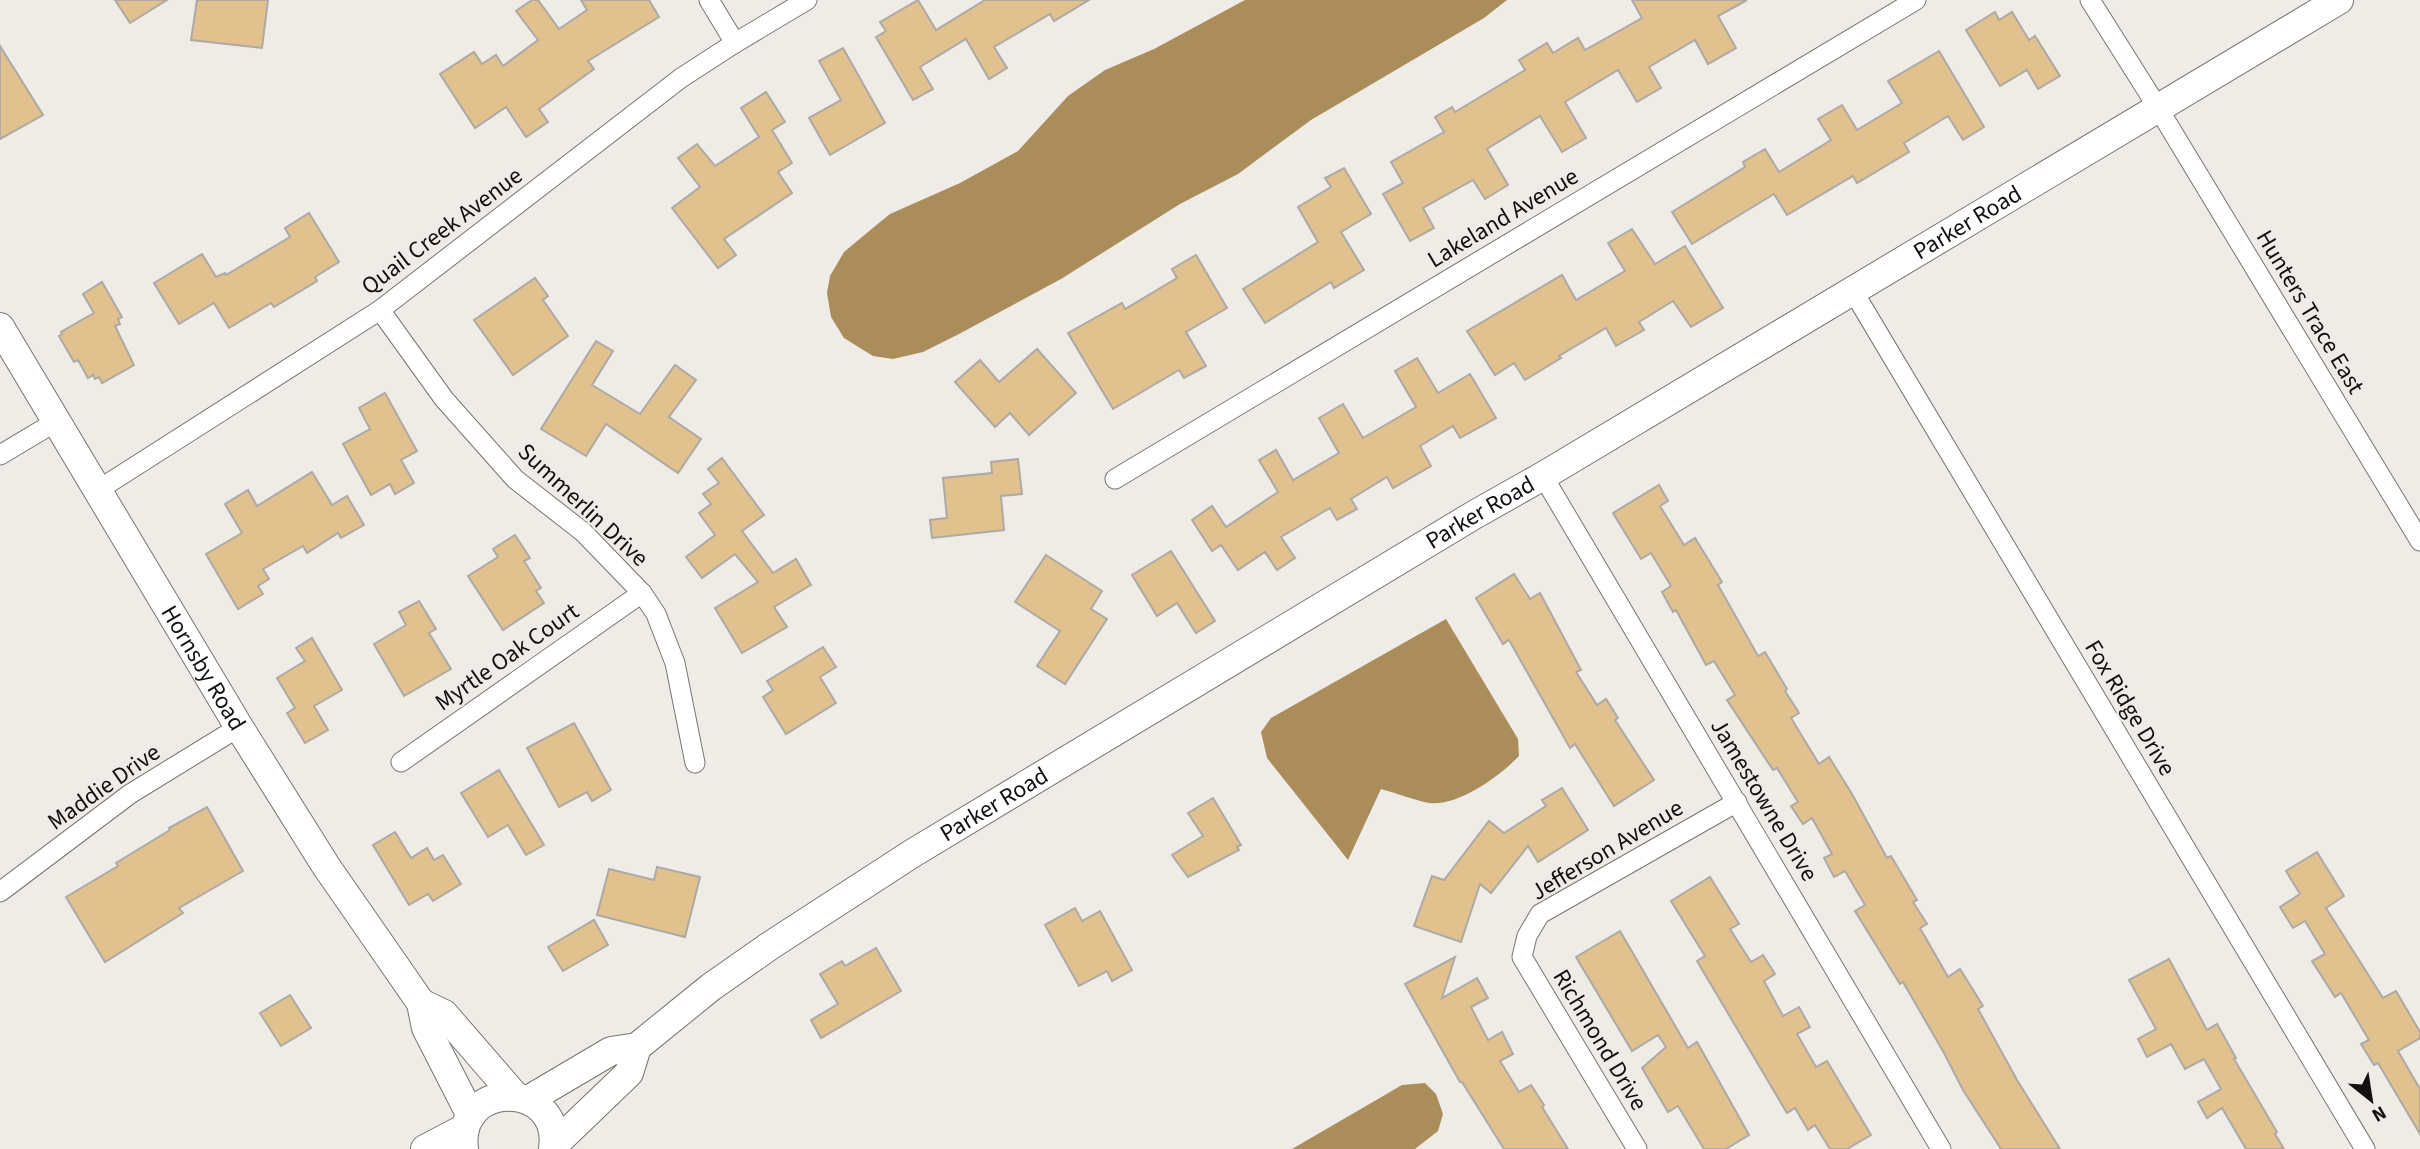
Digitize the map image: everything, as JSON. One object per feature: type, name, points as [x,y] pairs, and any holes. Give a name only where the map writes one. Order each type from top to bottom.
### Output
[{"type":"street","points":[[709,0],[735,43]]},
{"type":"street","name":"Quail Creek Avenue","points":[[98,490],[380,310],[650,101],[735,43],[807,0]]},
{"type":"street","name":"Lakeland Avenue","points":[[1115,479],[1916,0]]},
{"type":"street","name":"Hunters Trace East","points":[[2090,0],[2420,541]]},
{"type":"street","name":"Parker Road","points":[[467,1131],[490,1099],[503,1096],[522,1098],[611,1051],[637,1047],[711,987],[913,853],[1462,522],[2339,0]]},
{"type":"street","name":"Fox Ridge Drive","points":[[1853,291],[2365,1149]]},
{"type":"street","name":"Summerlin Drive","points":[[380,310],[444,399],[515,479],[583,532],[642,593],[656,614],[676,663],[695,763]]},
{"type":"street","name":"Hornsby Road","points":[[0,327],[239,727],[326,866],[421,1003],[426,1028],[467,1131]]},
{"type":"street","points":[[0,455],[57,421]]},
{"type":"street","name":"Jamestowne Drive","points":[[1542,476],[1941,1149]]},
{"type":"street","name":"Myrtle Oak Court","points":[[401,762],[642,593]]},
{"type":"street","name":"Maddie Drive","points":[[0,892],[130,794],[239,727]]},
{"type":"street","name":"Jefferson Avenue","points":[[1522,957],[1527,936],[1540,914],[1737,802]]},
{"type":"street","name":"Richmond Drive","points":[[1522,957],[1637,1149]]},
{"type":"street","name":"Hornsby Road","points":[[421,1003],[444,1014],[522,1098],[547,1116],[554,1136],[554,1147]]},
{"type":"street","name":"Parker Road","points":[[554,1147],[629,1073],[637,1047]]},
{"type":"street","points":[[425,1149],[467,1131]]},
{"type":"shaded area","points":[[1245,0],[1507,0],[1484,18],[1311,120],[1238,174],[1180,204],[1061,279],[959,334],[923,352],[893,359],[873,356],[844,338],[831,317],[827,293],[830,276],[844,252],[890,214],[960,183],[1018,151],[1068,96],[1105,70],[1154,49]]},
{"type":"shaded area","points":[[1446,619],[1518,739],[1519,756],[1478,788],[1453,800],[1429,803],[1381,789],[1348,860],[1267,758],[1261,732],[1271,718]]},
{"type":"shaded area","points":[[1425,1083],[1436,1094],[1443,1114],[1438,1131],[1415,1149],[1292,1149],[1402,1085]]},
{"type":"building","points":[[115,0],[167,0],[130,23]]},
{"type":"building","points":[[197,0],[268,0],[262,48],[191,40]]},
{"type":"building","points":[[532,0],[538,0],[559,29],[587,10],[581,0],[649,0],[659,17],[588,61],[594,69],[539,109],[548,122],[526,137],[506,107],[475,128],[440,74],[474,52],[482,64],[496,55],[503,66],[538,40],[516,11]]},
{"type":"building","points":[[918,0],[936,30],[985,0],[1089,0],[1054,21],[1050,14],[994,47],[1007,68],[989,79],[966,39],[920,67],[933,89],[913,100],[876,37],[886,31],[880,22]]},
{"type":"building","points":[[1632,0],[1747,0],[1718,16],[1736,48],[1708,64],[1695,40],[1649,67],[1661,88],[1637,102],[1618,70],[1565,102],[1586,138],[1562,152],[1540,116],[1487,149],[1508,185],[1485,199],[1473,180],[1423,208],[1434,228],[1410,241],[1383,194],[1403,183],[1391,162],[1444,132],[1435,117],[1452,107],[1455,112],[1525,70],[1519,60],[1547,43],[1553,53],[1578,38],[1585,50],[1642,18]]},
{"type":"building","points":[[1995,12],[1999,20],[2012,12],[2029,40],[2035,36],[2060,76],[2038,89],[2027,70],[2000,86],[1966,30]]},
{"type":"building","points":[[0,46],[43,115],[0,139]]},
{"type":"building","points":[[843,48],[885,123],[830,155],[809,118],[841,100],[819,61]]},
{"type":"building","points":[[1939,51],[1984,127],[1963,140],[1948,116],[1904,143],[1909,152],[1857,183],[1853,176],[1787,215],[1774,194],[1692,244],[1672,212],[1745,167],[1743,162],[1765,149],[1779,172],[1831,140],[1818,119],[1842,105],[1857,130],[1902,103],[1888,81]]},
{"type":"building","points":[[766,92],[785,122],[772,130],[792,163],[778,172],[792,193],[724,239],[736,255],[718,268],[672,208],[700,187],[678,158],[697,144],[715,166],[759,137],[741,108]]},
{"type":"building","points":[[1344,168],[1371,214],[1341,232],[1364,270],[1334,288],[1331,282],[1265,323],[1243,289],[1318,242],[1298,207],[1331,187],[1325,178]]},
{"type":"building","points":[[309,213],[339,262],[315,277],[317,281],[274,307],[271,303],[229,328],[214,303],[179,324],[154,283],[202,254],[216,277],[225,273],[226,275],[290,237],[285,228]]},
{"type":"building","points":[[1632,229],[1655,264],[1685,246],[1723,308],[1691,327],[1673,301],[1639,322],[1644,330],[1616,346],[1606,328],[1525,380],[1514,363],[1495,375],[1467,331],[1562,275],[1576,300],[1625,271],[1608,243]]},
{"type":"building","points":[[1196,255],[1227,308],[1186,332],[1206,366],[1184,378],[1179,370],[1113,409],[1068,333],[1122,303],[1125,309],[1177,278],[1172,269]]},
{"type":"building","points":[[535,278],[548,296],[543,300],[568,336],[513,375],[474,320]]},
{"type":"building","points":[[102,282],[122,317],[118,319],[120,324],[115,326],[134,365],[102,383],[99,377],[95,379],[93,375],[88,378],[78,360],[74,362],[59,336],[61,332],[94,313],[83,294]]},
{"type":"building","points":[[596,341],[613,351],[592,385],[640,414],[675,365],[696,380],[669,417],[701,439],[678,473],[606,424],[586,456],[541,429]]},
{"type":"building","points":[[1037,349],[1076,393],[1029,435],[1010,413],[995,427],[955,382],[980,360],[999,382]]},
{"type":"building","points":[[1417,358],[1438,393],[1470,374],[1496,418],[1460,438],[1453,426],[1420,446],[1431,466],[1393,488],[1387,477],[1351,499],[1357,509],[1337,520],[1330,508],[1281,537],[1295,558],[1277,570],[1265,552],[1238,570],[1221,545],[1212,551],[1192,520],[1212,506],[1226,527],[1278,492],[1259,460],[1276,450],[1293,480],[1339,453],[1319,418],[1343,404],[1363,438],[1416,407],[1395,371]]},
{"type":"building","points":[[385,393],[417,451],[401,460],[414,483],[395,494],[390,484],[371,495],[343,444],[370,429],[359,408]]},
{"type":"building","points":[[722,458],[764,515],[742,531],[773,573],[796,559],[811,585],[774,607],[787,627],[742,653],[715,608],[758,582],[735,554],[702,578],[686,557],[715,535],[699,513],[711,504],[703,494],[719,483],[708,469]]},
{"type":"building","points":[[1018,459],[1022,494],[1001,496],[1004,530],[932,538],[930,520],[947,518],[943,478],[992,473],[991,462]]},
{"type":"building","points":[[312,472],[332,505],[347,496],[364,525],[341,538],[338,533],[307,553],[303,546],[263,569],[269,579],[258,586],[263,594],[238,609],[206,554],[242,533],[225,504],[248,490],[257,506]]},
{"type":"building","points":[[1659,485],[1668,501],[1660,506],[1684,545],[1695,538],[1722,582],[1718,585],[1758,656],[1765,652],[1787,689],[1785,691],[1799,713],[1791,718],[1819,764],[1829,757],[1887,858],[1891,856],[1917,900],[1913,902],[1927,924],[1920,928],[1948,977],[1960,969],[1983,1006],[1978,1009],[2017,1080],[2060,1149],[2001,1149],[1963,1090],[1903,982],[1900,984],[1855,911],[1865,905],[1845,871],[1834,877],[1824,858],[1832,854],[1812,818],[1803,824],[1791,806],[1798,802],[1777,768],[1773,770],[1727,700],[1735,695],[1714,661],[1706,665],[1676,610],[1673,612],[1662,592],[1671,586],[1651,553],[1641,559],[1613,513]]},
{"type":"building","points":[[515,535],[530,558],[524,561],[541,588],[536,591],[544,603],[503,630],[468,576],[498,557],[493,549]]},
{"type":"building","points":[[1171,551],[1215,621],[1196,633],[1177,603],[1157,616],[1132,575]]},
{"type":"building","points":[[1046,555],[1102,591],[1091,609],[1107,619],[1065,684],[1037,666],[1060,631],[1015,602]]},
{"type":"building","points":[[1514,574],[1530,599],[1540,593],[1581,670],[1576,672],[1597,705],[1606,699],[1618,718],[1615,720],[1654,780],[1614,806],[1575,744],[1570,748],[1509,640],[1503,644],[1476,598]]},
{"type":"building","points":[[419,601],[436,629],[429,633],[451,669],[404,696],[374,644],[406,625],[399,612]]},
{"type":"building","points":[[312,638],[342,690],[314,706],[328,730],[305,743],[287,713],[295,708],[277,678],[305,661],[296,648]]},
{"type":"building","points":[[823,647],[836,667],[820,677],[836,703],[786,734],[763,697],[773,690],[767,681]]},
{"type":"building","points":[[574,723],[611,790],[592,801],[587,792],[559,807],[527,748]]},
{"type":"building","points":[[499,770],[544,845],[526,855],[508,825],[488,837],[461,793]]},
{"type":"building","points":[[1562,788],[1588,830],[1538,862],[1528,846],[1491,893],[1480,884],[1461,942],[1414,926],[1432,876],[1444,880],[1489,821],[1504,833],[1546,806],[1542,800]]},
{"type":"building","points":[[1213,798],[1241,845],[1237,847],[1239,850],[1188,877],[1172,855],[1203,836],[1188,813]]},
{"type":"building","points":[[207,807],[243,871],[179,908],[183,913],[105,962],[66,897],[118,866],[116,863],[170,830],[169,828]]},
{"type":"building","points":[[395,832],[411,858],[427,848],[434,860],[443,855],[461,884],[433,901],[428,894],[409,905],[373,845]]},
{"type":"building","points":[[2317,852],[2344,896],[2326,908],[2383,998],[2396,991],[2420,1032],[2420,1038],[2398,1051],[2420,1089],[2420,1134],[2378,1063],[2374,1065],[2361,1044],[2369,1040],[2341,993],[2335,997],[2312,961],[2325,954],[2305,921],[2293,928],[2280,907],[2300,894],[2286,871]]},
{"type":"building","points":[[657,867],[700,877],[685,937],[597,915],[609,869],[654,880]]},
{"type":"building","points":[[1710,877],[1739,924],[1730,929],[1751,962],[1763,955],[1775,974],[1764,981],[1783,1016],[1799,1007],[1810,1027],[1797,1034],[1816,1067],[1827,1061],[1871,1135],[1847,1149],[1830,1149],[1815,1125],[1808,1130],[1795,1108],[1787,1113],[1697,961],[1705,956],[1671,901]]},
{"type":"building","points":[[1075,908],[1082,921],[1100,911],[1132,970],[1112,981],[1107,971],[1079,986],[1045,925]]},
{"type":"building","points":[[594,920],[608,945],[563,971],[548,947]]},
{"type":"building","points":[[1620,931],[1688,1048],[1697,1042],[1749,1135],[1726,1149],[1704,1149],[1678,1106],[1668,1112],[1642,1068],[1666,1047],[1658,1035],[1632,1051],[1576,957]]},
{"type":"building","points":[[876,948],[901,991],[821,1038],[811,1020],[838,1004],[820,974],[842,961],[845,966]]},
{"type":"building","points":[[1455,957],[1442,998],[1477,978],[1488,998],[1471,1007],[1488,1040],[1502,1032],[1513,1054],[1500,1061],[1519,1092],[1531,1085],[1568,1149],[1504,1149],[1460,1082],[1405,984]]},
{"type":"building","points":[[2169,959],[2207,1030],[2217,1024],[2284,1149],[2246,1149],[2222,1108],[2207,1118],[2198,1102],[2221,1089],[2204,1059],[2185,1069],[2171,1044],[2147,1057],[2138,1039],[2156,1029],[2129,980]]},
{"type":"building","points":[[290,995],[311,1028],[281,1046],[260,1013]]}]
